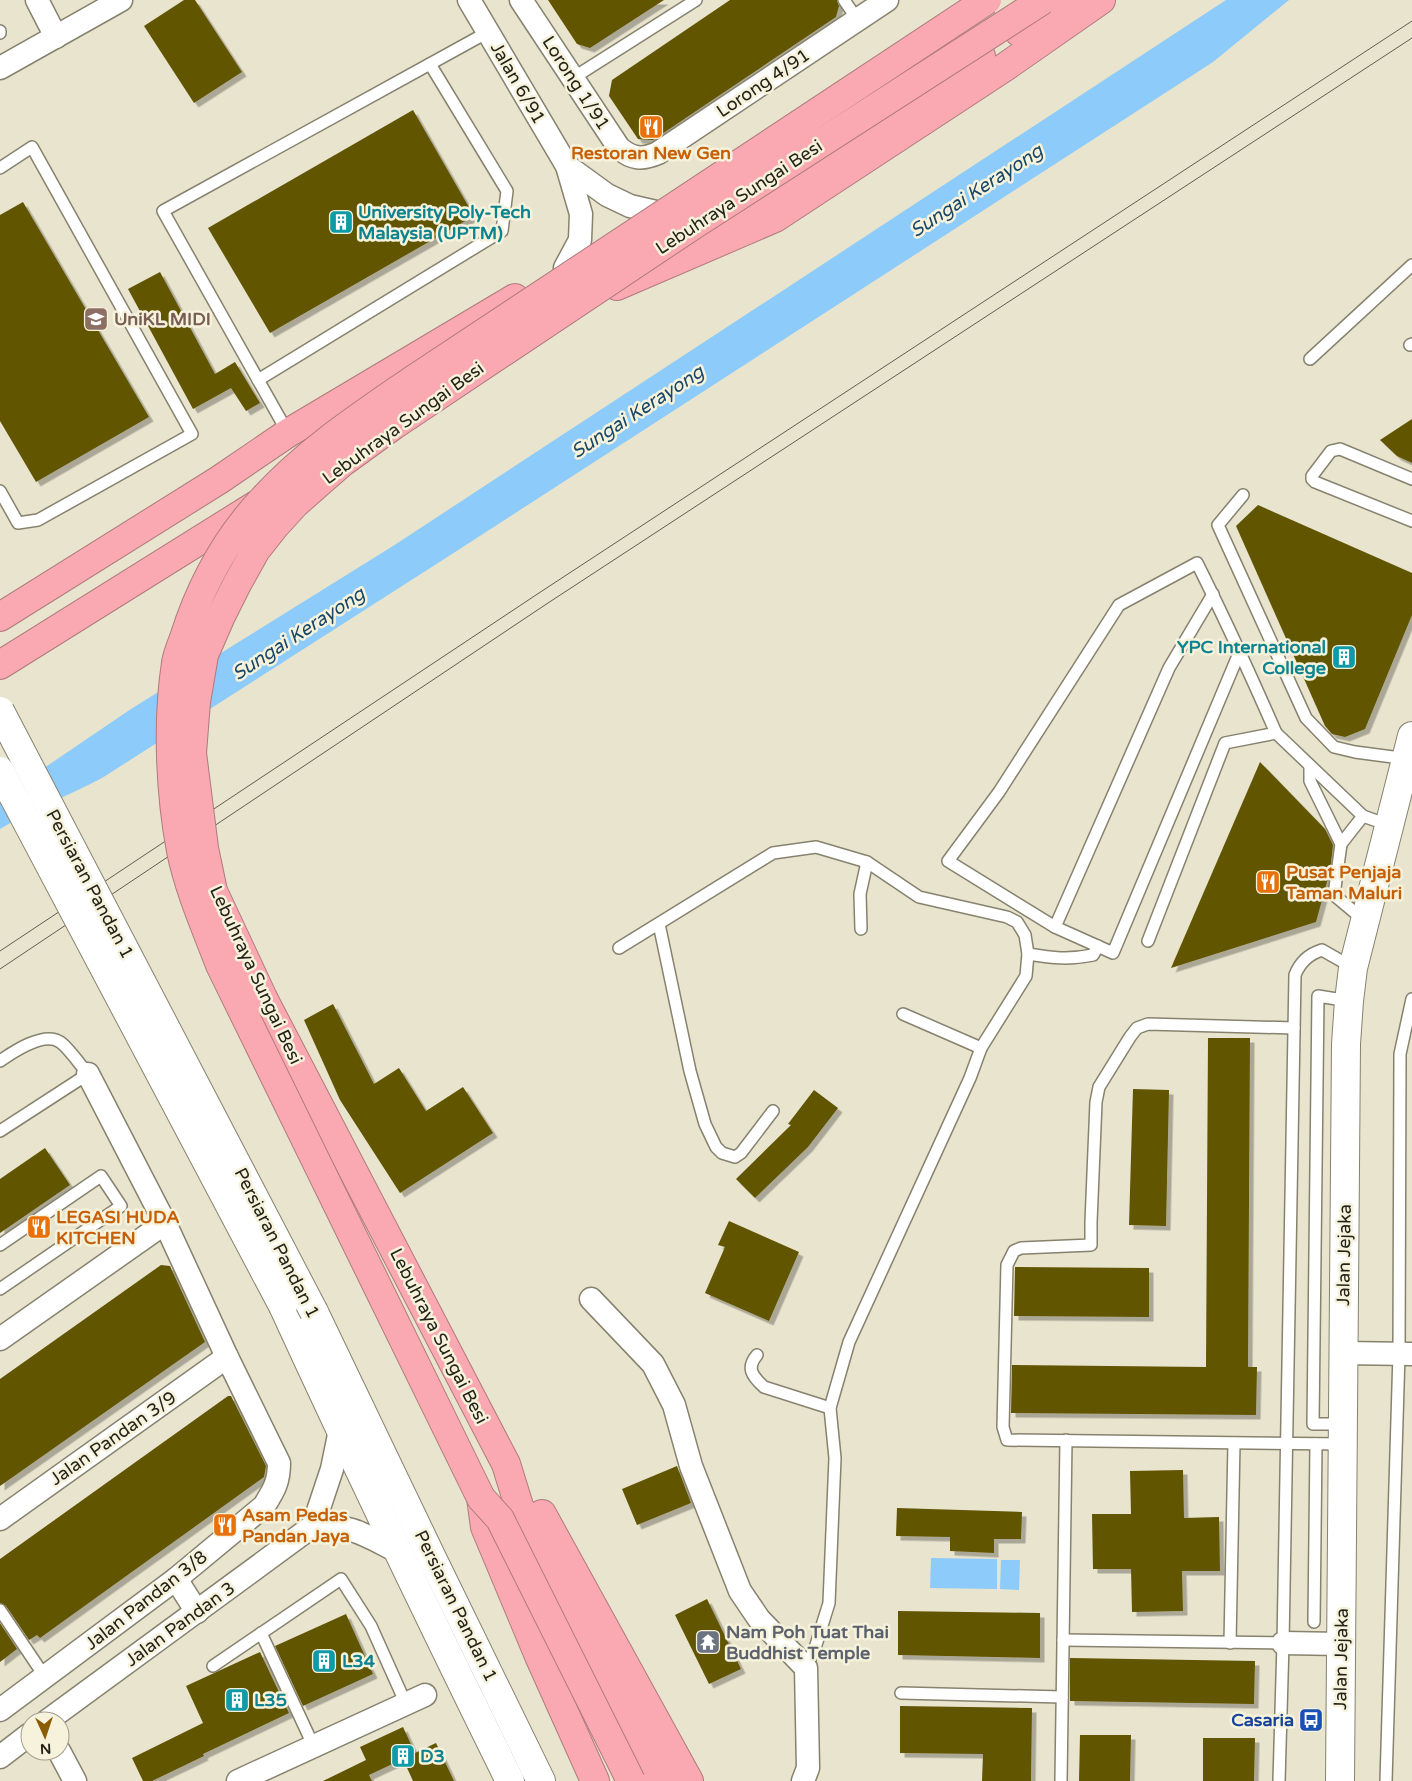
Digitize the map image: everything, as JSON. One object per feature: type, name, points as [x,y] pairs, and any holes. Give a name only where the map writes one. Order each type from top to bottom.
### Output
[{"type":"highway","points":[[0,617],[13,599],[218,480],[288,433],[565,268],[746,157],[983,0]]},
{"type":"highway","name":"Lebuhraya Sungai Besi","points":[[631,1781],[500,1519],[481,1498],[220,965],[196,903],[182,852],[173,792],[170,732],[176,661],[191,614],[215,565],[263,499],[308,455],[346,425],[987,0]]},
{"type":"highway","name":"Lebuhraya Sungai Besi","points":[[659,1781],[605,1681],[519,1506],[506,1464],[264,1000],[213,891],[204,848],[192,753],[196,702],[204,655],[225,608],[256,550],[295,504],[344,462],[394,425],[654,251],[1043,0]]},
{"type":"highway","points":[[0,665],[160,564],[767,194],[1068,0]]},
{"type":"highway","points":[[616,286],[774,218],[1005,68],[1101,0]]},
{"type":"highway","points":[[506,1464],[534,1498],[688,1781]]},
{"type":"highway","points":[[481,1498],[485,1527],[539,1656],[596,1781]]},
{"type":"street","points":[[37,0],[56,37]]},
{"type":"street","points":[[0,68],[121,0]]},
{"type":"street","name":"Jalan 6/91","points":[[470,0],[567,166],[581,214],[580,240],[565,268]]},
{"type":"street","name":"Lorong 1/91","points":[[521,0],[619,148],[627,155],[636,158]]},
{"type":"street","name":"Lorong 4/91","points":[[636,158],[648,158],[658,153],[887,0]]},
{"type":"street","name":"Jalan 6/91","points":[[567,166],[607,195],[630,206],[656,212]]},
{"type":"street","name":"Persiaran Pandan 1","points":[[0,712],[314,1312],[541,1781]]},
{"type":"street","name":"Jalan Jejaka","points":[[1340,1781],[1341,1644],[1334,1438],[1344,1353],[1346,1044],[1349,1000],[1353,968],[1412,736]]},
{"type":"street","name":"Persiaran Pandan 1","points":[[0,771],[283,1306],[397,1552],[510,1781]]},
{"type":"street","points":[[88,1074],[165,1223],[227,1357]]},
{"type":"street","points":[[0,1338],[165,1223]]},
{"type":"street","points":[[591,1299],[653,1364],[674,1405],[691,1466],[740,1591],[759,1619],[806,1668],[808,1768],[803,1781]]},
{"type":"street","points":[[1344,1353],[1406,1354]]},
{"type":"street","name":"Jalan Pandan 3/8","points":[[0,1710],[176,1579],[264,1506],[273,1492],[279,1477],[279,1463],[227,1357]]},
{"type":"street","name":"Jalan Pandan 3/9","points":[[0,1519],[227,1357]]},
{"type":"street","points":[[340,1430],[332,1469],[313,1526],[329,1525],[352,1528],[397,1552]]},
{"type":"street","name":"Jalan Pandan 3","points":[[61,1711],[313,1526]]},
{"type":"street","points":[[176,1579],[197,1612]]},
{"type":"street","points":[[1283,1643],[1341,1644]]},
{"type":"street","points":[[238,1781],[416,1700]]},
{"type":"street","points":[[0,1757],[20,1742]]},
{"type":"street","points":[[64,1761],[75,1781]]},
{"type":"lane","points":[[573,78],[696,0]]},
{"type":"lane","points":[[844,0],[857,19]]},
{"type":"lane","points":[[288,433],[163,211],[488,32]]},
{"type":"lane","points":[[258,380],[502,231],[506,191],[430,64]]},
{"type":"lane","points":[[0,168],[32,147],[192,434],[38,520],[18,523],[0,491]]},
{"type":"lane","points":[[1310,359],[1412,265]]},
{"type":"lane","points":[[1412,479],[1340,449],[1331,451],[1312,476],[1315,482],[1412,522]]},
{"type":"lane","points":[[1243,495],[1218,525],[1306,718],[1334,747],[1393,757],[1404,763]]},
{"type":"lane","points":[[1240,650],[1114,953],[1055,927],[948,861],[998,792],[1120,605],[1197,563],[1240,650],[1276,733],[1362,816],[1388,825]]},
{"type":"lane","points":[[1055,927],[1169,668],[1213,594]]},
{"type":"lane","points":[[1148,941],[1225,743],[1276,733]]},
{"type":"lane","points":[[1310,766],[1310,781],[1342,844]]},
{"type":"lane","points":[[1362,816],[1342,844],[1334,895],[1365,920]]},
{"type":"lane","points":[[619,948],[773,853],[816,847],[867,862],[919,897],[1007,917],[1017,922],[1024,935],[1028,954],[1026,976],[981,1048],[970,1078],[850,1342],[830,1408],[835,1458],[829,1603],[816,1645],[806,1668]]},
{"type":"lane","points":[[861,929],[860,894],[867,862]]},
{"type":"lane","points":[[659,924],[690,1071],[705,1124],[716,1147],[722,1153],[735,1157],[773,1111]]},
{"type":"lane","points":[[1028,954],[1063,959],[1076,958],[1093,955],[1098,946]]},
{"type":"lane","points":[[1279,1781],[1295,975],[1299,964],[1314,952],[1322,950],[1353,968]]},
{"type":"lane","points":[[1334,1438],[1313,1424],[1318,996],[1349,1000]]},
{"type":"lane","points":[[1386,1781],[1406,1354],[1399,1205],[1400,1054],[1412,999]]},
{"type":"lane","points":[[904,1014],[981,1048]]},
{"type":"lane","points":[[1294,1028],[1148,1024],[1136,1028],[1133,1032],[1099,1088],[1096,1102],[1091,1222],[1092,1245],[1022,1248],[1014,1251],[1007,1265],[1004,1428],[1007,1440],[1286,1444],[1334,1438]]},
{"type":"lane","points":[[0,1061],[22,1047],[46,1039],[54,1039],[61,1042],[88,1074],[0,1131]]},
{"type":"lane","points":[[0,1245],[101,1176],[121,1206],[0,1289]]},
{"type":"lane","points":[[1399,1205],[1412,1205]]},
{"type":"lane","points":[[757,1355],[750,1366],[758,1381],[764,1386],[830,1408]]},
{"type":"lane","points":[[1314,1622],[1334,1438]]},
{"type":"lane","points":[[1061,1781],[1066,1440]]},
{"type":"lane","points":[[1230,1643],[1234,1443]]},
{"type":"lane","points":[[213,1666],[341,1579],[416,1700]]},
{"type":"lane","points":[[0,1610],[45,1677]]},
{"type":"lane","points":[[261,1633],[314,1747]]},
{"type":"lane","points":[[1063,1640],[1283,1643]]},
{"type":"lane","points":[[901,1693],[1062,1697]]},
{"type":"water","name":"Sungai Kerayong","points":[[1226,0],[1289,0],[1213,62],[438,563],[102,778],[0,829],[0,795],[50,764],[131,709],[393,546]]},
{"type":"water","points":[[931,1558],[997,1559],[997,1589],[930,1588]]},
{"type":"water","points":[[1001,1560],[1020,1560],[1019,1590],[1000,1589]]},
{"type":"building","points":[[184,0],[195,0],[242,72],[194,103],[144,26]]},
{"type":"building","points":[[548,0],[664,0],[590,48],[577,44]]},
{"type":"building","points":[[730,0],[837,0],[839,6],[836,17],[653,140],[638,139],[609,96],[612,80]]},
{"type":"building","name":"University Poly-Tech Malaysia (UPTM)","points":[[413,110],[474,216],[270,333],[208,228]]},
{"type":"building","points":[[23,202],[149,417],[36,482],[0,421],[0,215]]},
{"type":"building","points":[[160,272],[215,374],[235,362],[260,403],[246,411],[231,388],[193,409],[128,289]]},
{"type":"building","points":[[1412,419],[1412,463],[1397,456],[1380,440]]},
{"type":"building","name":"YPC International College","points":[[1258,505],[1412,573],[1412,615],[1365,729],[1345,737],[1332,734],[1325,726],[1236,526]]},
{"type":"building","name":"Pusat Penjaja Taman Maluri","points":[[1260,762],[1325,829],[1333,845],[1330,871],[1316,922],[1171,968]]},
{"type":"building","points":[[333,1004],[374,1084],[399,1068],[426,1111],[463,1087],[493,1133],[400,1193],[340,1100],[304,1020]]},
{"type":"building","points":[[1208,1038],[1250,1038],[1248,1367],[1257,1367],[1256,1415],[1011,1413],[1012,1365],[1206,1367]]},
{"type":"building","points":[[1133,1089],[1169,1090],[1166,1226],[1129,1225]]},
{"type":"building","points":[[814,1090],[838,1108],[808,1147],[755,1198],[736,1179],[791,1125],[788,1124]]},
{"type":"building","points":[[45,1148],[70,1185],[0,1233],[0,1179]]},
{"type":"building","points":[[729,1221],[799,1252],[769,1321],[705,1293],[725,1247],[718,1245]]},
{"type":"building","points":[[161,1265],[170,1266],[205,1342],[0,1486],[0,1379]]},
{"type":"building","points":[[1015,1267],[1149,1268],[1149,1317],[1014,1316]]},
{"type":"building","points":[[228,1396],[231,1396],[266,1466],[264,1477],[40,1638],[37,1635],[29,1640],[6,1606],[0,1603],[0,1559]]},
{"type":"building","points":[[677,1466],[691,1503],[637,1525],[622,1489]]},
{"type":"building","points":[[1183,1470],[1184,1518],[1219,1517],[1220,1571],[1182,1571],[1183,1611],[1132,1612],[1131,1569],[1093,1569],[1092,1514],[1131,1514],[1130,1471]]},
{"type":"building","points":[[897,1508],[1022,1512],[1021,1539],[994,1539],[994,1553],[950,1551],[950,1537],[896,1536]]},
{"type":"building","name":"Nam Poh Tuat Thai Buddhist Temple","points":[[707,1599],[741,1669],[709,1684],[675,1615]]},
{"type":"building","points":[[898,1611],[1040,1613],[1040,1658],[898,1655]]},
{"type":"building","name":"L34","points":[[346,1614],[373,1674],[303,1706],[275,1646]]},
{"type":"building","points":[[0,1623],[17,1649],[0,1662]]},
{"type":"building","name":"L35","points":[[260,1652],[289,1713],[203,1754],[204,1756],[152,1781],[143,1781],[132,1758],[203,1723],[186,1686]]},
{"type":"building","points":[[1070,1658],[1255,1661],[1254,1704],[1070,1701]]},
{"type":"building","points":[[900,1706],[1032,1708],[1031,1781],[982,1781],[983,1754],[900,1753]]},
{"type":"building","name":"D3","points":[[403,1727],[415,1753],[436,1743],[454,1781],[413,1781],[403,1759],[369,1775],[372,1781],[323,1781],[366,1760],[360,1747]]},
{"type":"building","points":[[1080,1735],[1131,1735],[1130,1781],[1079,1781]]},
{"type":"building","points":[[1203,1738],[1255,1738],[1254,1781],[1203,1781]]},
{"type":"tram line","points":[[0,951],[542,591],[1412,21]]},
{"type":"tram line","points":[[0,969],[548,603],[1412,38]]},
{"type":"place","name":"Restoran New Gen","points":[[651,127]]},
{"type":"place","name":"University Poly-Tech Malaysia (UPTM)","points":[[341,222]]},
{"type":"place","name":"UniKL MIDI","points":[[96,319]]},
{"type":"place","name":"YPC International College","points":[[1344,657]]},
{"type":"place","name":"Pusat Penjaja Taman Maluri","points":[[1268,882]]},
{"type":"place","name":"LEGASI HUDA KITCHEN","points":[[39,1227]]},
{"type":"place","name":"Asam Pedas Pandan Jaya","points":[[225,1525]]},
{"type":"place","name":"Nam Poh Tuat Thai Buddhist Temple","points":[[708,1642]]},
{"type":"place","name":"L34","points":[[324,1661]]},
{"type":"place","name":"L35","points":[[237,1700]]},
{"type":"place","name":"Casaria","points":[[1311,1720]]},
{"type":"place","name":"D3","points":[[403,1756]]}]
